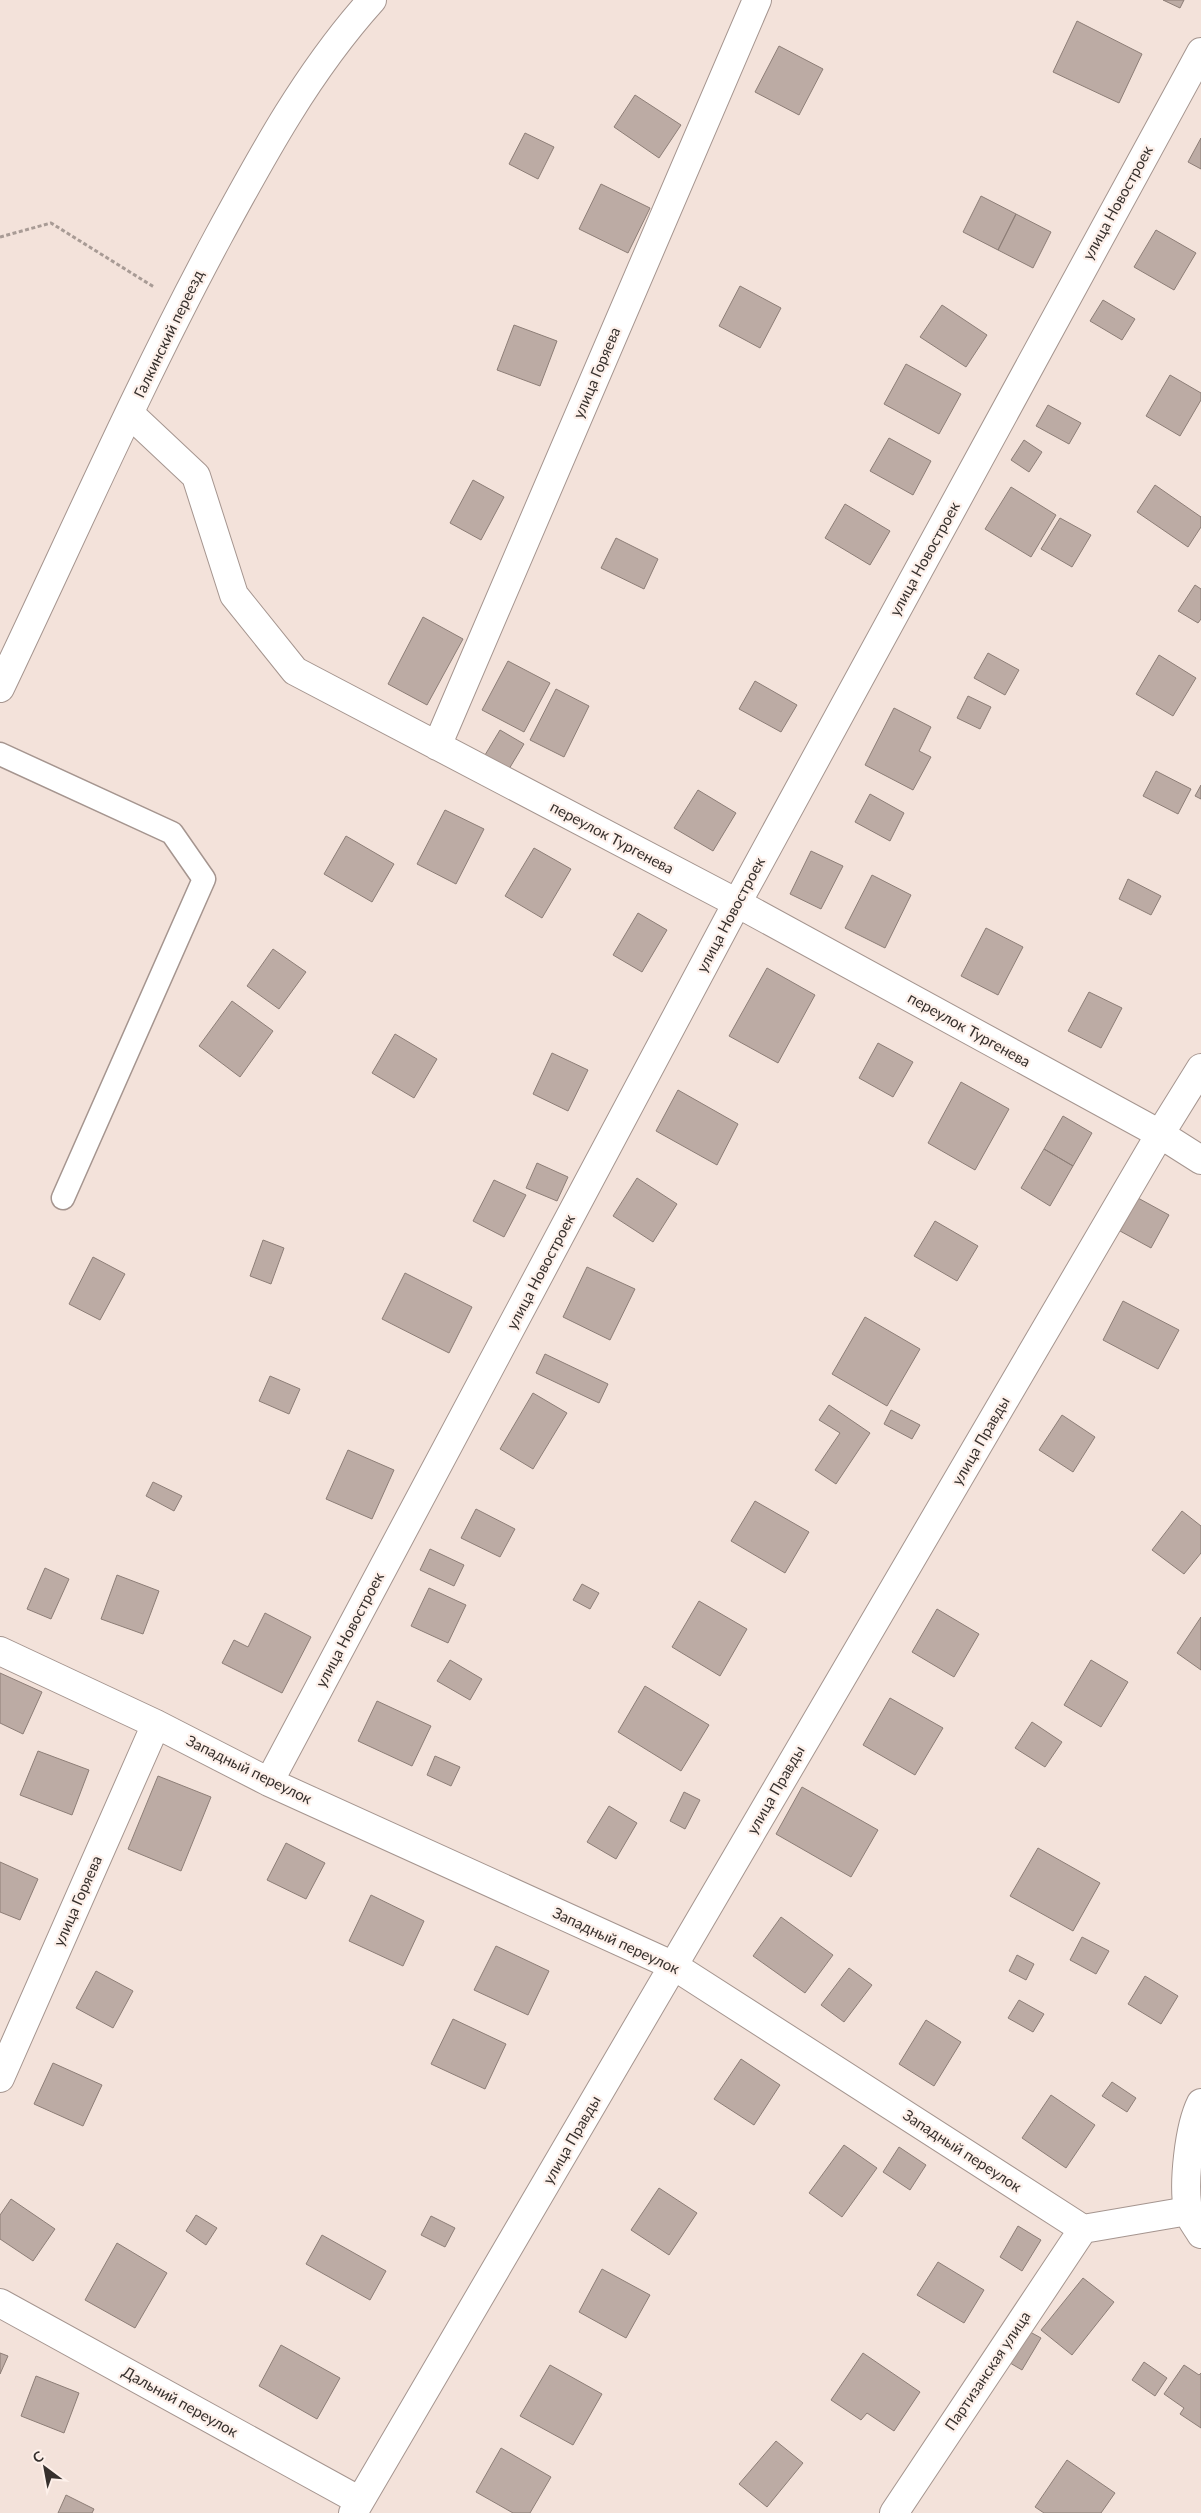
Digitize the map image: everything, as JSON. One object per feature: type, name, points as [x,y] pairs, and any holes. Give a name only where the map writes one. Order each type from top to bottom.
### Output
[{"type":"street","name":"Галкинский переезд","points":[[0,688],[182,305],[254,171],[309,78],[372,0]]},
{"type":"street","name":"улица Горяева","points":[[437,746],[757,0]]},
{"type":"street","name":"улица Новостроек","points":[[269,1782],[737,903],[1201,52]]},
{"type":"street","name":"переулок Тургенева","points":[[130,414],[196,476],[234,595],[295,671],[737,903],[1160,1134],[1201,1160]]},
{"type":"street","name":"улица Правды","points":[[357,2507],[1160,1134],[1201,1068]]},
{"type":"street","name":"Западный переулок","points":[[0,1651],[156,1724],[269,1782],[674,1966],[1083,2229]]},
{"type":"street","name":"улица Горяева","points":[[0,2078],[156,1724]]},
{"type":"street","points":[[1083,2229],[1194,2222],[1187,2157],[1196,2112],[1201,2103]]},
{"type":"street","name":"Партизанская улица","points":[[894,2513],[1083,2229]]},
{"type":"street","name":"Дальний переулок","points":[[0,2303],[357,2507]]},
{"type":"lane","points":[[0,754],[172,833],[204,879],[63,1198]]},
{"type":"path","points":[[0,238],[51,223],[182,305]]},
{"type":"building","points":[[1163,0],[1184,0],[1180,8]]},
{"type":"building","points":[[1077,21],[1142,54],[1119,103],[1053,72]]},
{"type":"building","points":[[779,46],[823,69],[799,115],[755,92]]},
{"type":"building","points":[[635,95],[681,125],[659,158],[614,127]]},
{"type":"building","points":[[525,133],[554,147],[538,179],[509,164]]},
{"type":"building","points":[[1201,138],[1201,169],[1188,162]]},
{"type":"building","points":[[601,184],[650,208],[628,253],[579,229]]},
{"type":"building","points":[[981,196],[1016,214],[998,250],[963,232]]},
{"type":"building","points":[[1016,214],[1051,232],[1033,268],[998,250]]},
{"type":"building","points":[[1156,230],[1196,253],[1174,290],[1134,267]]},
{"type":"building","points":[[740,286],[781,308],[760,348],[719,326]]},
{"type":"building","points":[[1103,300],[1135,319],[1122,340],[1090,321]]},
{"type":"building","points":[[942,305],[987,335],[966,367],[920,337]]},
{"type":"building","points":[[514,325],[557,341],[540,386],[497,370]]},
{"type":"building","points":[[906,364],[961,394],[939,434],[884,404]]},
{"type":"building","points":[[1170,375],[1201,393],[1201,400],[1180,436],[1146,416]]},
{"type":"building","points":[[1048,405],[1081,423],[1069,444],[1036,426]]},
{"type":"building","points":[[889,438],[931,461],[913,495],[870,471]]},
{"type":"building","points":[[1024,440],[1042,452],[1029,472],[1011,460]]},
{"type":"building","points":[[473,480],[504,497],[481,540],[450,523]]},
{"type":"building","points":[[1155,485],[1201,517],[1201,527],[1188,547],[1137,512]]},
{"type":"building","points":[[1011,487],[1056,515],[1031,557],[985,529]]},
{"type":"building","points":[[845,504],[890,531],[870,565],[825,538]]},
{"type":"building","points":[[1060,518],[1091,535],[1072,567],[1041,549]]},
{"type":"building","points":[[616,538],[658,559],[644,589],[601,568]]},
{"type":"building","points":[[1195,585],[1201,589],[1201,619],[1198,623],[1178,611]]},
{"type":"building","points":[[423,617],[463,639],[427,705],[388,684]]},
{"type":"building","points":[[988,653],[1019,670],[1005,695],[974,678]]},
{"type":"building","points":[[1159,655],[1196,678],[1173,716],[1136,694]]},
{"type":"building","points":[[508,661],[550,683],[524,732],[482,710]]},
{"type":"building","points":[[755,681],[797,705],[781,732],[739,709]]},
{"type":"building","points":[[556,689],[589,706],[564,757],[530,740]]},
{"type":"building","points":[[968,696],[991,707],[980,729],[957,718]]},
{"type":"building","points":[[894,708],[931,727],[919,751],[931,757],[913,790],[865,765]]},
{"type":"building","points":[[500,730],[524,744],[509,769],[485,755]]},
{"type":"building","points":[[1156,771],[1191,789],[1178,814],[1143,796]]},
{"type":"building","points":[[1201,785],[1201,799],[1195,796]]},
{"type":"building","points":[[698,790],[736,813],[713,851],[674,828]]},
{"type":"building","points":[[870,794],[904,813],[890,841],[855,822]]},
{"type":"building","points":[[445,810],[484,829],[456,884],[417,864]]},
{"type":"building","points":[[346,836],[394,864],[372,902],[324,874]]},
{"type":"building","points":[[534,848],[571,869],[542,918],[505,896]]},
{"type":"building","points":[[811,851],[843,866],[821,909],[790,894]]},
{"type":"building","points":[[872,875],[911,895],[885,948],[845,928]]},
{"type":"building","points":[[1128,879],[1161,896],[1151,915],[1119,899]]},
{"type":"building","points":[[638,913],[667,930],[642,972],[613,955]]},
{"type":"building","points":[[986,928],[1023,947],[998,995],[961,976]]},
{"type":"building","points":[[273,949],[306,972],[279,1009],[247,986]]},
{"type":"building","points":[[767,968],[815,995],[778,1063],[729,1036]]},
{"type":"building","points":[[1089,992],[1122,1008],[1101,1048],[1068,1031]]},
{"type":"building","points":[[232,1001],[273,1031],[240,1077],[199,1046]]},
{"type":"building","points":[[395,1034],[437,1059],[414,1098],[372,1073]]},
{"type":"building","points":[[878,1043],[913,1062],[893,1097],[859,1078]]},
{"type":"building","points":[[552,1053],[588,1070],[568,1111],[533,1094]]},
{"type":"building","points":[[961,1082],[1009,1109],[975,1170],[928,1143]]},
{"type":"building","points":[[678,1090],[738,1124],[717,1165],[656,1131]]},
{"type":"building","points":[[1063,1116],[1092,1133],[1073,1166],[1044,1149]]},
{"type":"building","points":[[1044,1149],[1073,1166],[1050,1206],[1021,1188]]},
{"type":"building","points":[[537,1163],[568,1177],[557,1201],[526,1188]]},
{"type":"building","points":[[637,1178],[677,1204],[653,1242],[613,1216]]},
{"type":"building","points":[[494,1180],[526,1195],[504,1237],[473,1221]]},
{"type":"building","points":[[1138,1198],[1169,1215],[1151,1248],[1120,1231]]},
{"type":"building","points":[[935,1221],[978,1246],[957,1281],[914,1256]]},
{"type":"building","points":[[263,1240],[284,1248],[271,1284],[250,1276]]},
{"type":"building","points":[[93,1257],[125,1274],[100,1320],[69,1304]]},
{"type":"building","points":[[587,1267],[635,1289],[610,1340],[563,1317]]},
{"type":"building","points":[[405,1273],[472,1307],[449,1353],[382,1319]]},
{"type":"building","points":[[1123,1301],[1179,1330],[1158,1369],[1103,1340]]},
{"type":"building","points":[[865,1317],[920,1349],[887,1406],[832,1374]]},
{"type":"building","points":[[545,1354],[608,1384],[599,1403],[536,1373]]},
{"type":"building","points":[[270,1376],[300,1389],[289,1414],[259,1401]]},
{"type":"building","points":[[533,1393],[567,1413],[533,1469],[500,1449]]},
{"type":"building","points":[[829,1405],[870,1433],[836,1484],[815,1470],[840,1433],[819,1420]]},
{"type":"building","points":[[891,1410],[920,1425],[912,1439],[884,1424]]},
{"type":"building","points":[[1062,1415],[1095,1437],[1073,1472],[1039,1450]]},
{"type":"building","points":[[348,1450],[394,1470],[372,1519],[326,1499]]},
{"type":"building","points":[[153,1482],[182,1496],[174,1511],[146,1496]]},
{"type":"building","points":[[755,1501],[809,1532],[785,1573],[731,1541]]},
{"type":"building","points":[[476,1509],[515,1529],[500,1557],[461,1538]]},
{"type":"building","points":[[1182,1511],[1201,1526],[1201,1553],[1184,1574],[1152,1550]]},
{"type":"building","points":[[430,1549],[464,1565],[454,1586],[420,1570]]},
{"type":"building","points":[[45,1568],[69,1579],[51,1619],[27,1609]]},
{"type":"building","points":[[117,1575],[159,1591],[143,1634],[101,1619]]},
{"type":"building","points":[[582,1584],[599,1593],[590,1609],[573,1600]]},
{"type":"building","points":[[429,1588],[466,1605],[448,1643],[411,1626]]},
{"type":"building","points":[[699,1601],[747,1629],[720,1676],[672,1647]]},
{"type":"building","points":[[937,1609],[979,1634],[954,1677],[912,1652]]},
{"type":"building","points":[[265,1613],[311,1637],[282,1693],[222,1663],[234,1640],[248,1647]]},
{"type":"building","points":[[1201,1617],[1201,1670],[1177,1653]]},
{"type":"building","points":[[450,1660],[482,1679],[470,1700],[437,1681]]},
{"type":"building","points":[[1091,1660],[1128,1682],[1101,1727],[1064,1705]]},
{"type":"building","points":[[0,1673],[42,1692],[23,1734],[0,1723]]},
{"type":"building","points":[[645,1686],[709,1725],[681,1771],[618,1732]]},
{"type":"building","points":[[890,1698],[943,1728],[915,1775],[863,1745]]},
{"type":"building","points":[[377,1701],[431,1726],[412,1766],[358,1741]]},
{"type":"building","points":[[1032,1722],[1062,1742],[1045,1767],[1015,1748]]},
{"type":"building","points":[[38,1751],[89,1770],[72,1815],[20,1795]]},
{"type":"building","points":[[435,1756],[460,1767],[451,1786],[427,1775]]},
{"type":"building","points":[[158,1776],[211,1797],[181,1871],[128,1849]]},
{"type":"building","points":[[802,1787],[878,1830],[851,1877],[776,1834]]},
{"type":"building","points":[[684,1792],[700,1800],[685,1829],[670,1821]]},
{"type":"building","points":[[609,1806],[637,1823],[616,1859],[587,1842]]},
{"type":"building","points":[[286,1843],[325,1863],[306,1899],[267,1880]]},
{"type":"building","points":[[1038,1848],[1100,1883],[1073,1931],[1010,1896]]},
{"type":"building","points":[[0,1862],[38,1879],[20,1920],[0,1912]]},
{"type":"building","points":[[371,1895],[424,1921],[403,1966],[349,1941]]},
{"type":"building","points":[[781,1917],[833,1955],[805,1993],[753,1956]]},
{"type":"building","points":[[1082,1937],[1109,1951],[1096,1974],[1070,1960]]},
{"type":"building","points":[[496,1946],[549,1971],[528,2015],[474,1990]]},
{"type":"building","points":[[1017,1955],[1034,1964],[1026,1980],[1009,1971]]},
{"type":"building","points":[[849,1968],[872,1985],[844,2022],[821,2005]]},
{"type":"building","points":[[96,1971],[133,1991],[113,2028],[76,2008]]},
{"type":"building","points":[[1145,1976],[1178,1996],[1161,2024],[1128,2004]]},
{"type":"building","points":[[1019,2000],[1044,2014],[1033,2032],[1008,2018]]},
{"type":"building","points":[[453,2019],[506,2044],[485,2089],[431,2064]]},
{"type":"building","points":[[926,2020],[961,2042],[934,2086],[899,2064]]},
{"type":"building","points":[[741,2059],[780,2085],[754,2125],[714,2099]]},
{"type":"building","points":[[53,2063],[102,2085],[83,2126],[34,2104]]},
{"type":"building","points":[[1112,2082],[1136,2098],[1127,2112],[1102,2096]]},
{"type":"building","points":[[1051,2095],[1095,2125],[1066,2168],[1022,2138]]},
{"type":"building","points":[[844,2145],[877,2168],[842,2217],[809,2193]]},
{"type":"building","points":[[899,2147],[926,2165],[910,2190],[883,2172]]},
{"type":"building","points":[[659,2188],[697,2213],[669,2255],[631,2230]]},
{"type":"building","points":[[11,2199],[55,2229],[33,2261],[0,2239],[0,2215]]},
{"type":"building","points":[[196,2215],[217,2228],[206,2245],[186,2231]]},
{"type":"building","points":[[431,2216],[455,2228],[445,2247],[421,2235]]},
{"type":"building","points":[[1018,2226],[1041,2240],[1022,2271],[1000,2257]]},
{"type":"building","points":[[322,2235],[386,2271],[370,2300],[306,2264]]},
{"type":"building","points":[[117,2243],[167,2273],[135,2328],[85,2300]]},
{"type":"building","points":[[938,2262],[984,2290],[964,2323],[917,2295]]},
{"type":"building","points":[[602,2269],[650,2295],[626,2338],[579,2312]]},
{"type":"building","points":[[1083,2278],[1114,2302],[1072,2355],[1041,2330]]},
{"type":"building","points":[[1023,2328],[1041,2338],[1022,2370],[1005,2360]]},
{"type":"building","points":[[281,2345],[340,2378],[317,2419],[259,2386]]},
{"type":"building","points":[[0,2353],[8,2356],[0,2374]]},
{"type":"building","points":[[863,2353],[920,2392],[894,2431],[867,2413],[861,2420],[831,2400]]},
{"type":"building","points":[[1144,2362],[1167,2378],[1155,2396],[1132,2380]]},
{"type":"building","points":[[550,2365],[602,2394],[573,2445],[520,2416]]},
{"type":"building","points":[[1184,2365],[1199,2375],[1201,2373],[1201,2428],[1180,2414],[1184,2408],[1164,2394]]},
{"type":"building","points":[[36,2376],[79,2393],[64,2433],[21,2416]]},
{"type":"building","points":[[776,2441],[803,2463],[767,2507],[739,2484]]},
{"type":"building","points":[[501,2448],[551,2477],[530,2513],[513,2513],[476,2492]]},
{"type":"building","points":[[1067,2460],[1115,2493],[1101,2513],[1044,2513],[1035,2507]]},
{"type":"building","points":[[66,2495],[94,2509],[92,2513],[58,2513]]}]
